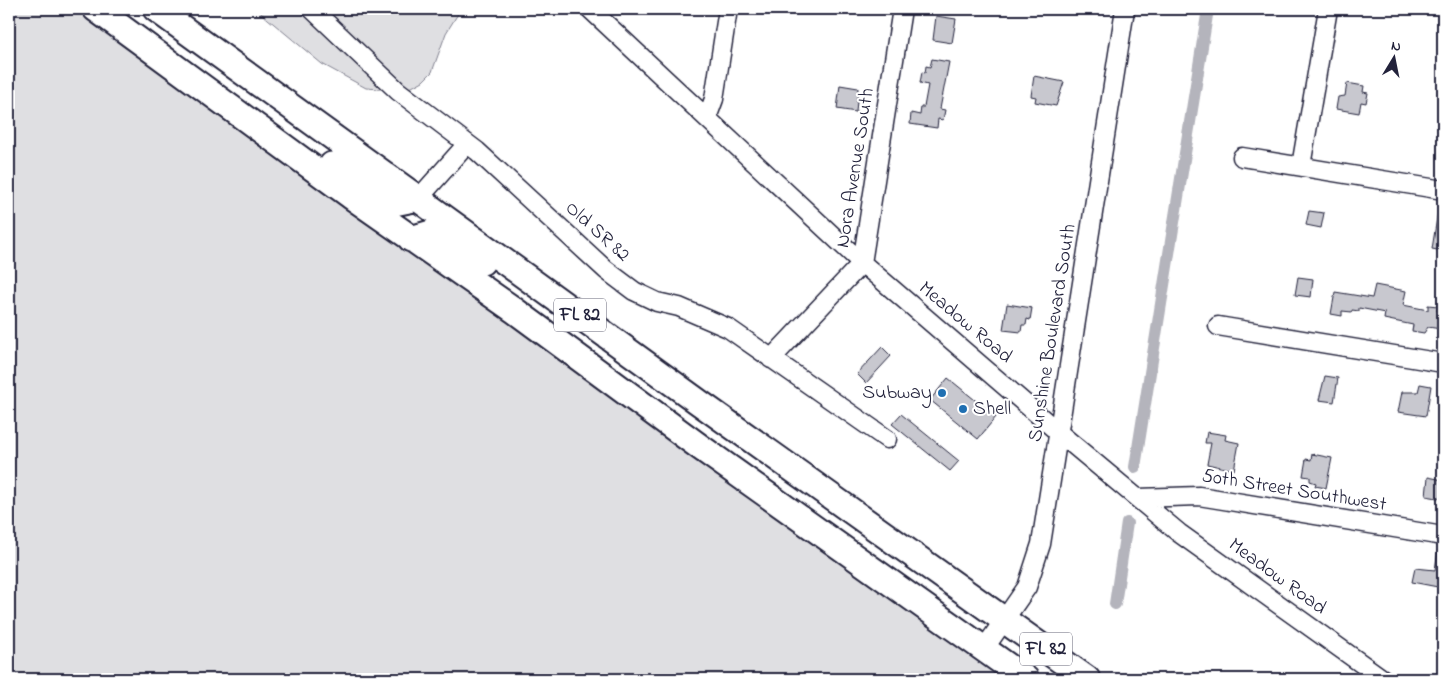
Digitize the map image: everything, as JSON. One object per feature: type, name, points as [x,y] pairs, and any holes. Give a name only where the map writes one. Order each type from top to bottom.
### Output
[{"type":"highway","name":"FL 82","points":[[96,9],[411,239],[1026,679]]},
{"type":"highway","name":"FL 82","points":[[156,9],[1087,679]]},
{"type":"highway","points":[[161,56],[191,62],[326,161],[388,198],[399,202],[419,198]]},
{"type":"highway","points":[[411,239],[431,233],[453,244],[503,276],[595,343],[632,353]]},
{"type":"street","name":"Old SR 82","points":[[312,9],[398,90],[467,144],[606,270],[634,291],[656,302],[679,307],[728,328],[887,439]]},
{"type":"street","name":"Meadow Road","points":[[590,9],[862,263],[1047,420],[1058,432],[1179,533],[1382,679]]},
{"type":"street","points":[[707,118],[714,99],[728,9]]},
{"type":"street","name":"Nora Avenue South","points":[[771,359],[862,263],[902,9]]},
{"type":"street","name":"Sunshine Boulevard South","points":[[984,649],[1027,587],[1037,559],[1125,9]]},
{"type":"street","points":[[1302,166],[1328,9]]},
{"type":"street","points":[[419,198],[467,144]]},
{"type":"street","points":[[1242,157],[1443,190]]},
{"type":"street","points":[[1218,326],[1443,363]]},
{"type":"street","name":"50th Street Southwest","points":[[1138,498],[1199,496],[1443,536]]},
{"type":"shaded area","points":[[9,9],[85,9],[1014,679],[9,679]]},
{"type":"shaded area","points":[[256,9],[461,9],[446,33],[432,72],[423,81],[412,87],[393,90],[366,88],[322,64]]},
{"type":"building","points":[[936,16],[956,19],[952,43],[933,40]]},
{"type":"building","points":[[932,59],[949,62],[940,109],[945,110],[943,120],[938,119],[937,128],[910,124],[911,113],[920,115],[921,107],[924,107],[928,85],[920,83],[922,72],[925,73],[926,66],[930,67]]},
{"type":"building","points":[[1034,76],[1064,82],[1056,106],[1035,102],[1036,97],[1031,96]]},
{"type":"building","points":[[1347,83],[1364,86],[1363,92],[1368,93],[1366,103],[1361,102],[1359,113],[1336,109],[1338,97],[1345,96]]},
{"type":"building","points":[[840,85],[858,88],[856,112],[837,109]]},
{"type":"building","points":[[1309,211],[1324,213],[1321,228],[1306,225]]},
{"type":"building","points":[[1438,211],[1443,211],[1443,251],[1432,249]]},
{"type":"building","points":[[1298,277],[1313,279],[1311,297],[1295,295]]},
{"type":"building","points":[[1375,285],[1406,291],[1403,305],[1428,310],[1428,305],[1438,306],[1437,311],[1443,313],[1441,329],[1428,327],[1424,333],[1412,331],[1413,325],[1384,319],[1385,313],[1359,308],[1359,311],[1342,311],[1342,316],[1331,314],[1335,292],[1372,298]]},
{"type":"building","points":[[1007,304],[1032,308],[1030,320],[1027,319],[1026,325],[1022,325],[1021,332],[1003,330]]},
{"type":"building","points":[[882,347],[891,356],[866,383],[857,374]]},
{"type":"building","points":[[1325,376],[1338,378],[1334,402],[1319,400]]},
{"type":"building","name":"Shell","points":[[948,378],[996,417],[978,439],[930,400]]},
{"type":"building","points":[[1420,384],[1431,386],[1426,416],[1398,412],[1402,392],[1418,392]]},
{"type":"building","points":[[901,414],[959,461],[950,471],[892,424]]},
{"type":"building","points":[[1207,432],[1226,435],[1225,440],[1239,443],[1234,470],[1207,464],[1211,443],[1205,443]]},
{"type":"building","points":[[1312,454],[1332,458],[1326,488],[1315,486],[1316,483],[1310,481],[1310,477],[1303,476],[1306,459],[1311,460]]},
{"type":"building","points":[[1428,477],[1443,480],[1443,499],[1426,496]]},
{"type":"building","points":[[1438,550],[1443,550],[1443,588],[1412,582],[1415,568],[1435,570]]},
{"type":"waterway","points":[[1135,467],[1208,9]]},
{"type":"waterway","points":[[1115,604],[1127,523]]},
{"type":"place","name":"Subway","points":[[942,393]]},
{"type":"place","name":"Shell","points":[[963,409]]}]
